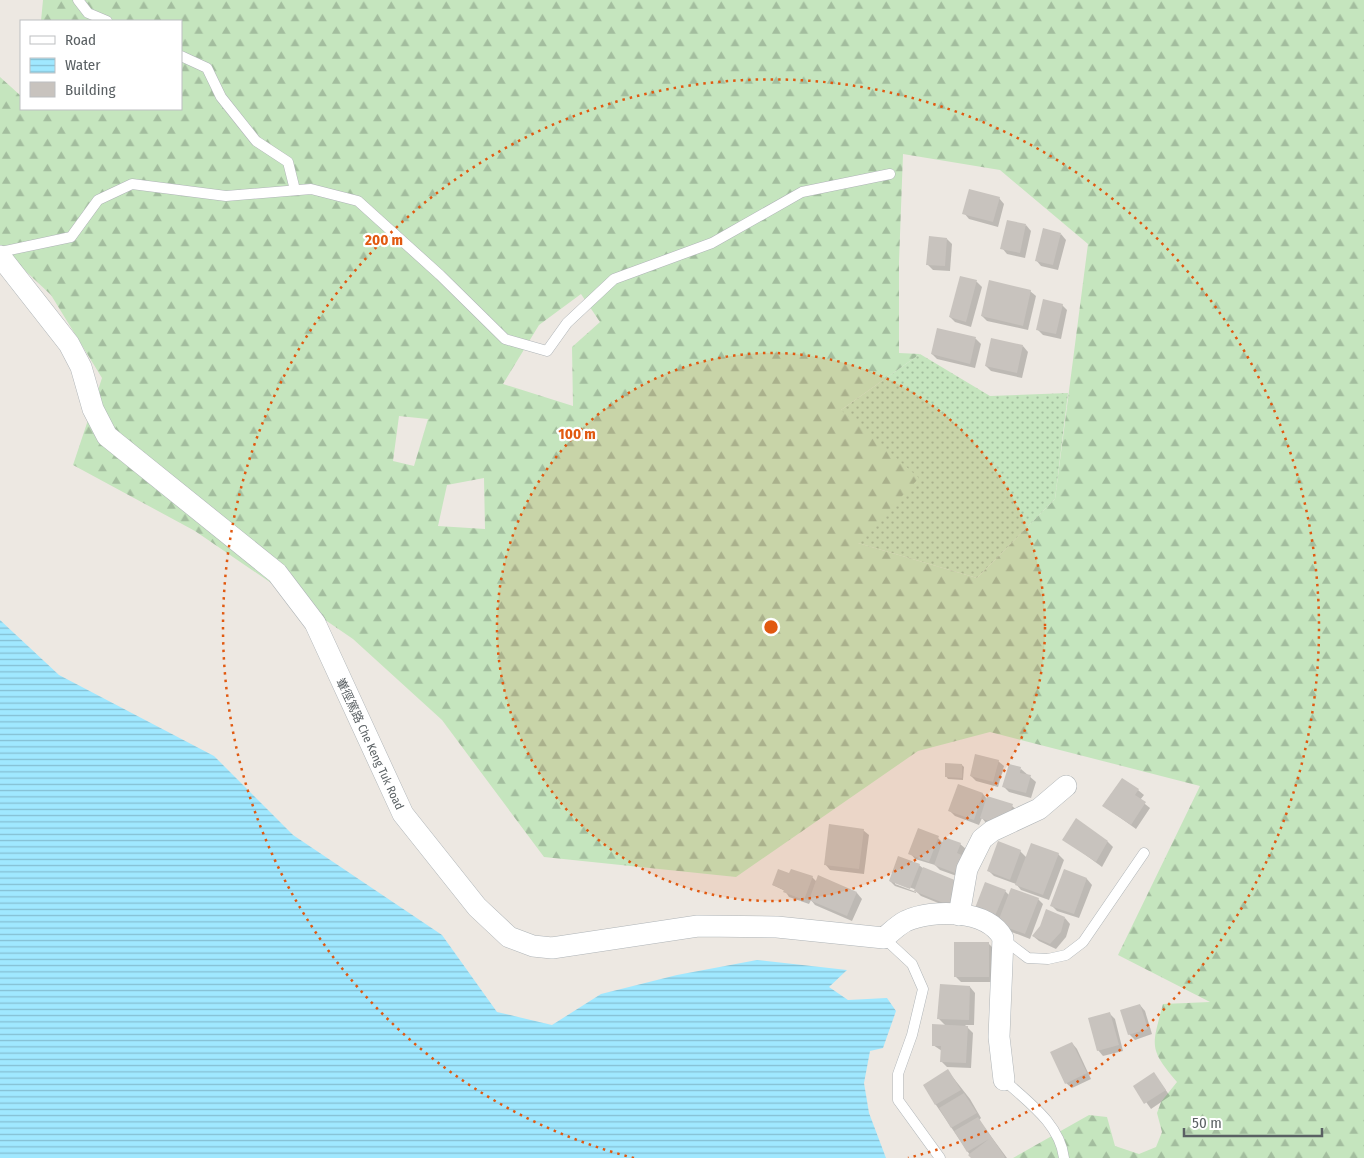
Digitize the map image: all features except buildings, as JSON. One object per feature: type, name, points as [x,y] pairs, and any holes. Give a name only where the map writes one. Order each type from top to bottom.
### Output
[{"type":"street","name":"輋徑篤路 Che Keng Tuk Road","points":[[0,256],[69,344],[81,368],[93,408],[107,436],[277,573],[304,609],[314,623],[403,814],[477,906],[509,937],[533,946],[552,948],[698,926],[740,925],[884,938]]},
{"type":"street","points":[[959,914],[967,869],[982,840],[992,831],[1039,809],[1066,786]]},
{"type":"street","points":[[884,938],[905,922],[923,917],[959,914],[988,922],[1002,938],[999,1037],[1004,1080]]},
{"type":"lane","points":[[78,0],[88,13],[105,20]]},
{"type":"lane","points":[[182,56],[207,68],[221,97],[256,140],[288,162],[295,190]]},
{"type":"lane","points":[[0,252],[71,237],[98,200],[132,184],[226,196],[311,189],[358,200],[440,275],[505,340],[547,351],[567,323],[614,279],[712,243],[802,192],[890,174]]},
{"type":"lane","points":[[1002,938],[1028,958],[1048,959],[1066,955],[1083,942],[1144,853]]},
{"type":"lane","points":[[884,938],[912,964],[923,988],[912,1036],[898,1074],[898,1100],[940,1158]]},
{"type":"lane","points":[[1004,1080],[1047,1120],[1063,1145],[1064,1158]]},
{"type":"green space","points":[[43,0],[1364,0],[1364,1158],[1013,1158],[1089,1115],[1107,1117],[1115,1146],[1139,1154],[1156,1147],[1162,1132],[1157,1113],[1161,1102],[1177,1082],[1161,1061],[1155,1046],[1156,1029],[1163,1004],[1210,1002],[1118,955],[1200,786],[990,732],[918,751],[736,877],[544,857],[442,720],[353,639],[195,531],[73,465],[102,378],[51,295],[0,247],[0,77],[20,95],[20,110],[182,110],[182,20],[41,20]],"holes":[[[903,154],[1000,170],[1088,244],[1055,499],[977,578],[858,543],[919,478],[841,410],[920,354],[899,353],[899,262]],[[581,294],[600,322],[572,347],[573,406],[503,384],[539,325]],[[399,416],[428,419],[414,466],[393,461]],[[484,478],[485,529],[438,526],[447,485]]]},
{"type":"green space","points":[[920,354],[990,396],[1068,393],[1055,499],[977,578],[858,543],[841,410]]},
{"type":"water","points":[[0,620],[59,675],[214,756],[293,835],[442,935],[497,1012],[552,1025],[601,994],[677,975],[757,960],[847,970],[829,987],[848,1000],[887,998],[896,1011],[883,1048],[870,1051],[864,1083],[869,1113],[886,1158],[0,1158]]}]
